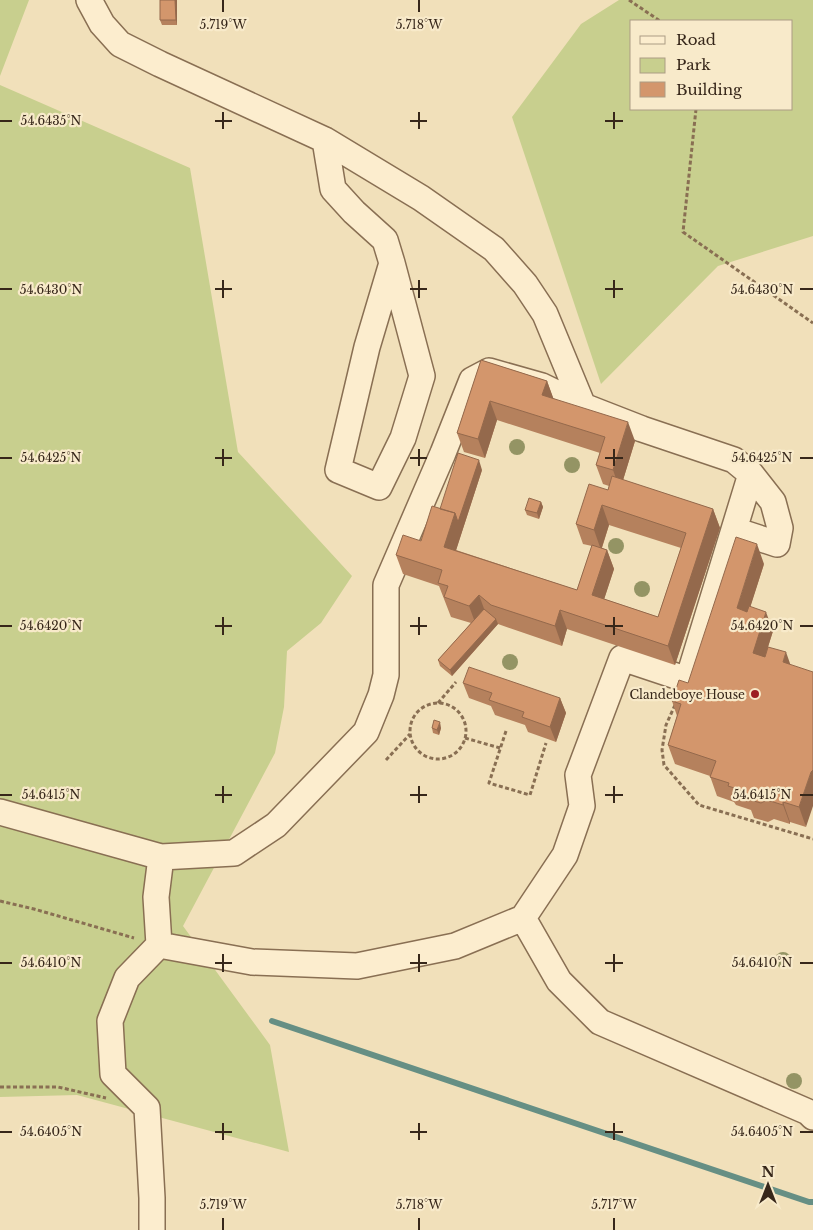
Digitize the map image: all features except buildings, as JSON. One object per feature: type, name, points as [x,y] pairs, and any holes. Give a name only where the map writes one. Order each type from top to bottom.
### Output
[{"type":"lane","points":[[89,0],[102,24],[120,44],[325,140],[421,198],[494,249],[525,284],[545,314],[583,406]]},
{"type":"lane","points":[[325,140],[333,189],[354,212],[385,240],[392,263],[422,376],[404,438],[379,487],[338,470],[367,348],[392,263]]},
{"type":"lane","points":[[0,812],[161,857],[234,852],[276,824],[366,732],[381,695],[386,675],[386,585],[472,380],[489,371],[542,386],[583,406],[642,429],[734,460],[751,474],[773,502],[780,528],[777,544],[734,530]]},
{"type":"lane","points":[[404,438],[443,453]]},
{"type":"lane","points":[[159,945],[252,962],[357,966],[455,946],[523,918],[565,855],[582,806],[578,775],[622,658],[688,680],[751,474]]},
{"type":"lane","points":[[152,1230],[147,1108],[112,1074],[110,1021],[127,978],[159,945],[156,897],[161,857]]},
{"type":"lane","points":[[523,918],[559,981],[600,1022],[808,1112],[813,1117]]},
{"type":"path","points":[[629,0],[659,20]]},
{"type":"path","points":[[696,110],[683,232],[813,323]]},
{"type":"path","points":[[688,680],[666,726],[662,750],[664,765],[699,805],[813,839]]},
{"type":"path","points":[[438,703],[456,682]]},
{"type":"path","points":[[438,703],[456,709],[466,724],[465,738],[460,748],[446,758],[429,758],[421,753],[415,747],[410,733],[416,714],[423,708],[438,703]]},
{"type":"path","points":[[506,731],[489,783],[530,795],[546,743]]},
{"type":"path","points":[[386,760],[410,733]]},
{"type":"path","points":[[465,738],[500,748]]},
{"type":"path","points":[[0,901],[159,945]]},
{"type":"path","points":[[0,1087],[58,1087],[112,1100]]},
{"type":"green space","points":[[0,0],[29,0],[0,76]]},
{"type":"green space","points":[[619,0],[813,0],[813,236],[718,266],[601,384],[512,117],[581,24]]},
{"type":"green space","points":[[0,85],[190,168],[238,452],[352,576],[321,623],[287,651],[284,707],[275,753],[183,926],[270,1045],[289,1152],[77,1095],[0,1097]]},
{"type":"waterway","points":[[272,1021],[813,1202]]},
{"type":"place","name":"Clandeboye House","points":[[755,694]]}]
